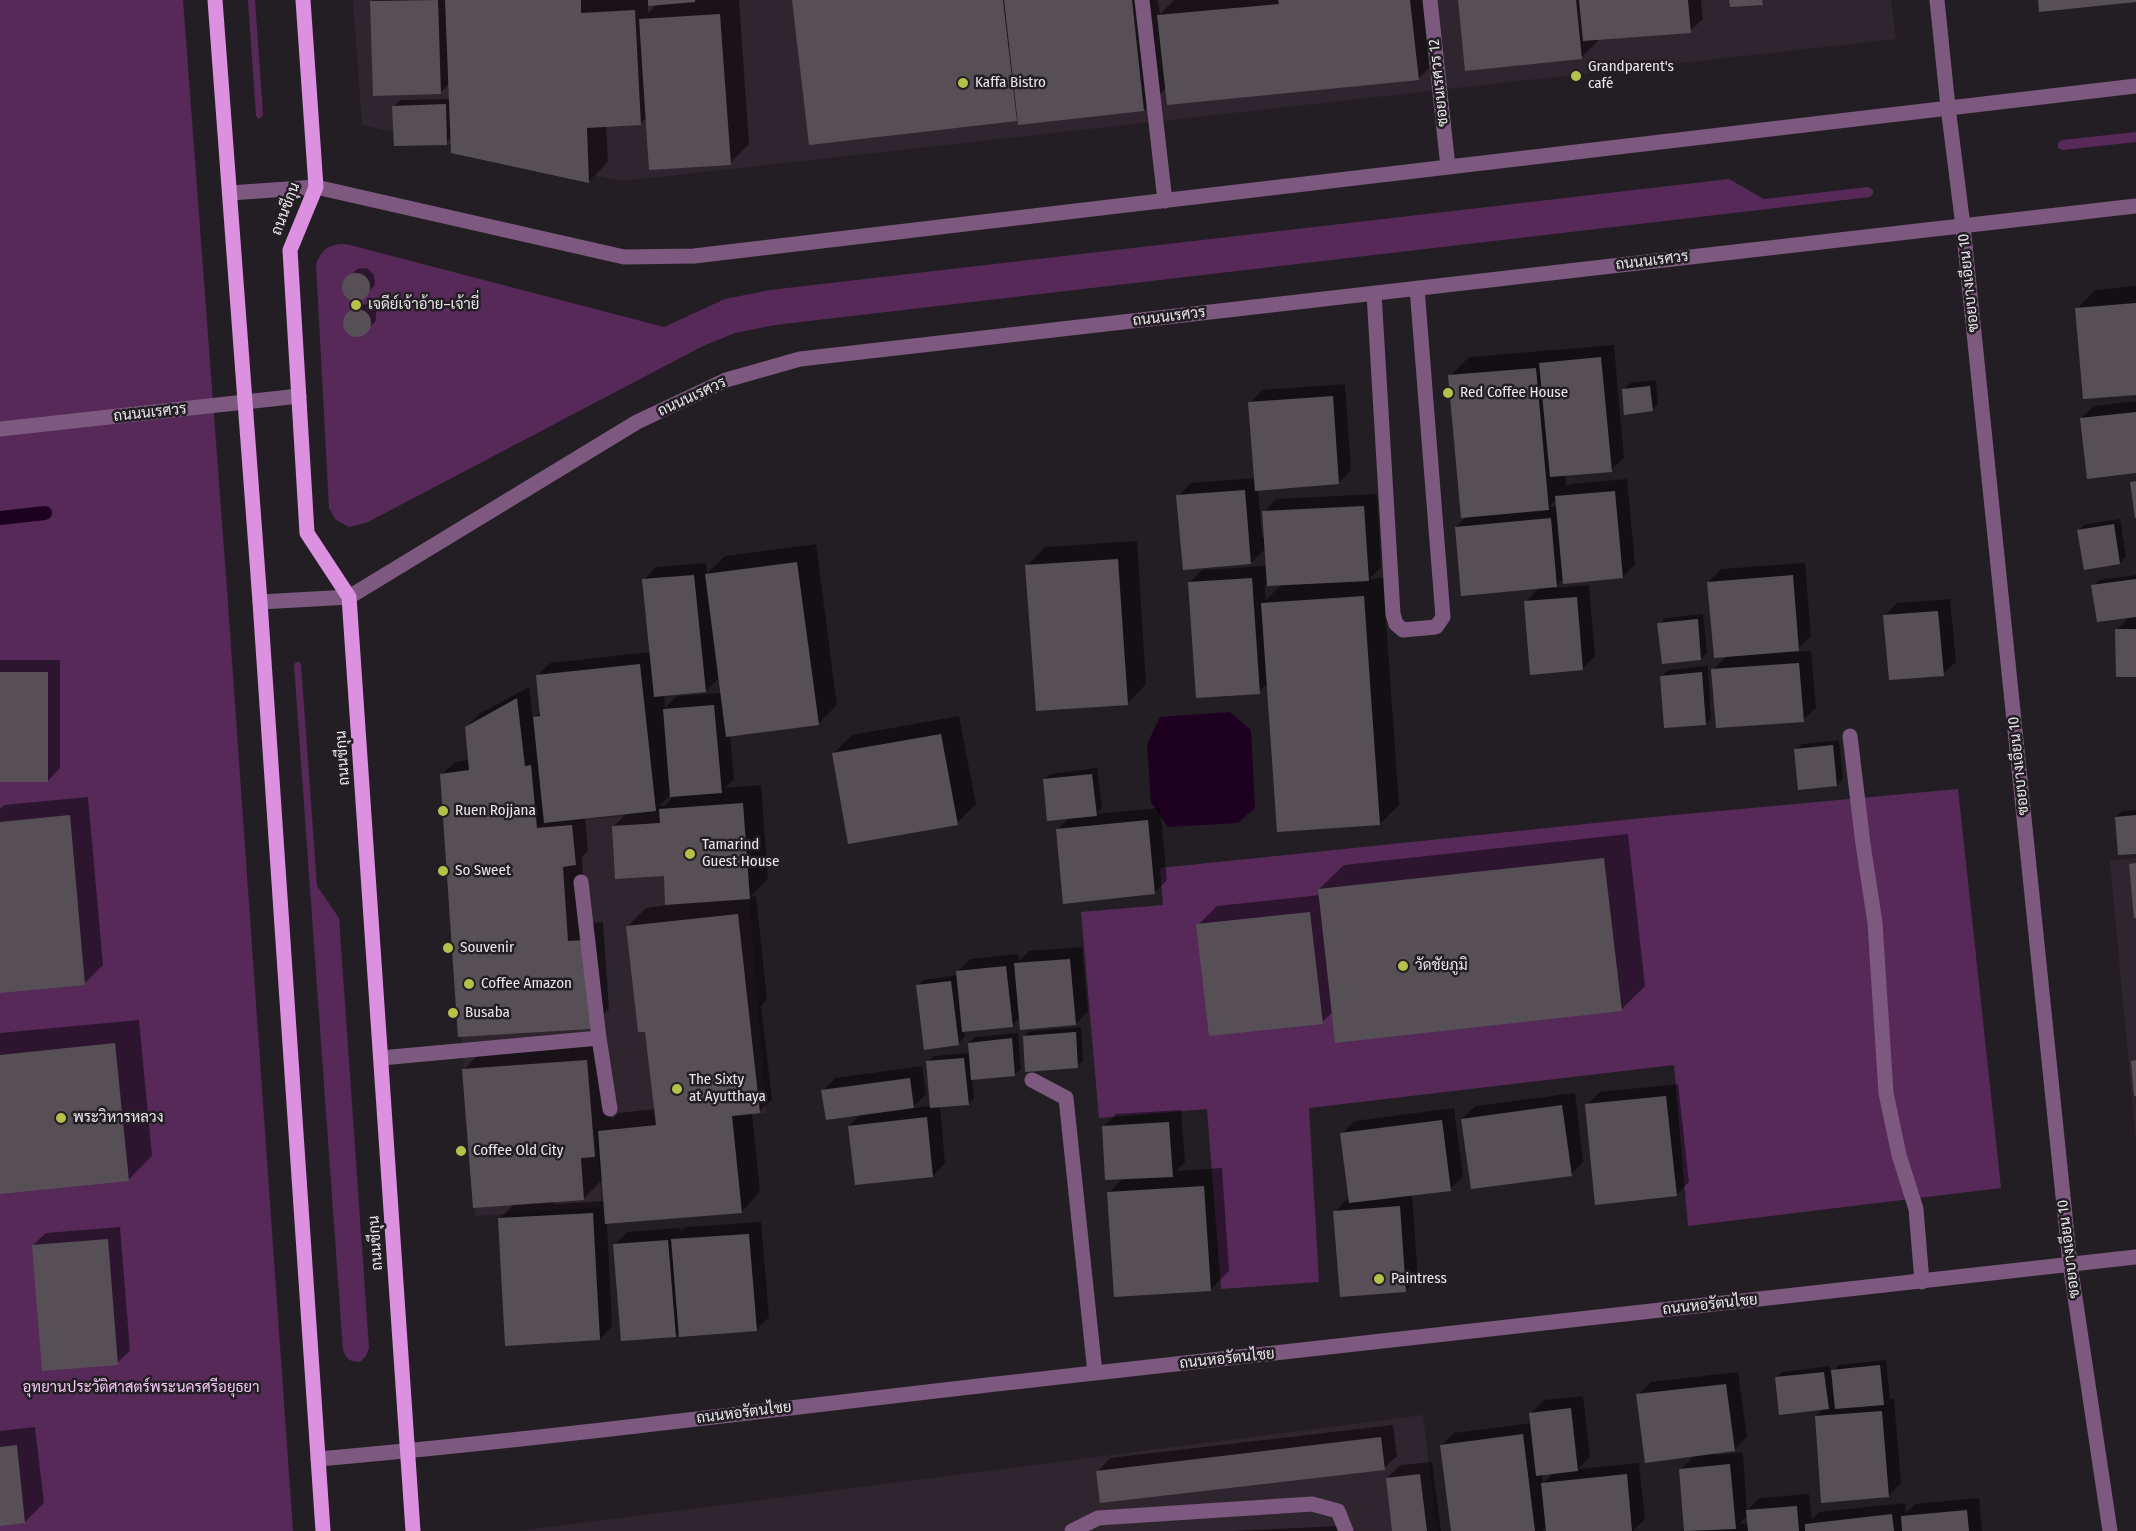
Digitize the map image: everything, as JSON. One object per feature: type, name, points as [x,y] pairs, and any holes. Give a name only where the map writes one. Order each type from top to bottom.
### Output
[{"type":"main road","points":[[215,0],[246,402],[323,1531]]},
{"type":"main road","name":"ถนนชีกุน","points":[[303,0],[316,187],[290,250],[308,533],[350,597],[413,1531]]},
{"type":"street","points":[[1142,0],[1165,201]]},
{"type":"street","name":"ซอยนเรศวร 12","points":[[1430,0],[1448,167]]},
{"type":"street","name":"ซอยบางเอียน 10","points":[[1937,0],[1963,226],[2070,1264],[2110,1531]]},
{"type":"street","points":[[230,193],[316,187],[624,257],[694,256],[2136,86]]},
{"type":"street","name":"ถนนนเรศวร","points":[[260,602],[350,597],[637,422],[726,380],[800,359],[2136,206]]},
{"type":"street","points":[[1374,293],[1393,615],[1396,624],[1403,630],[1436,627],[1443,617],[1417,288]]},
{"type":"street","name":"ถนนนเรศวร","points":[[0,429],[299,396]]},
{"type":"street","points":[[1850,736],[1875,922],[1886,1093],[1899,1155],[1916,1209],[1922,1282]]},
{"type":"street","points":[[581,882],[599,1038],[610,1109]]},
{"type":"street","points":[[381,1058],[599,1038]]},
{"type":"street","points":[[1032,1080],[1066,1098],[1095,1372]]},
{"type":"street","name":"ถนนหอรัตนไชย","points":[[318,1459],[408,1451],[1095,1372],[2136,1257]]},
{"type":"street","points":[[1072,1531],[1098,1518],[1312,1504],[1338,1511],[1346,1531]]},
{"type":"shaded area","points":[[353,0],[1891,0],[1896,39],[622,181],[362,125]]},
{"type":"shaded area","points":[[1230,712],[1251,730],[1255,808],[1238,823],[1168,827],[1151,802],[1147,744],[1160,717]]},
{"type":"shaded area","points":[[742,805],[766,1113],[596,1131],[602,1207],[475,1216],[446,833]]},
{"type":"shaded area","points":[[2136,858],[2136,1141],[2110,861]]},
{"type":"shaded area","points":[[1423,1415],[1437,1531],[519,1531]]},
{"type":"green space","name":"อุทยานประวัติศาสตร์พระนครศรีอยุธยา","points":[[0,0],[183,0],[293,1531],[0,1531]]},
{"type":"green space","points":[[248,0],[255,0],[263,115],[259,119],[256,116]]},
{"type":"green space","points":[[2136,132],[2136,142],[2063,150],[2058,148],[2058,143],[2062,140]]},
{"type":"green space","points":[[1729,179],[1764,199],[1868,187],[1873,190],[1873,194],[1870,197],[775,325],[735,333],[703,346],[366,523],[349,527],[336,520],[329,508],[316,264],[324,251],[335,245],[346,244],[664,327],[725,299],[770,290]]},
{"type":"green space","points":[[300,662],[301,665],[317,886],[339,918],[369,1348],[366,1356],[360,1362],[349,1359],[343,1350],[294,665]]},
{"type":"green space","points":[[1958,789],[2001,1188],[1688,1226],[1674,1065],[1309,1108],[1319,1282],[1221,1289],[1207,1109],[1099,1118],[1081,912],[1163,905],[1160,868],[1653,817]]},
{"type":"building","points":[[438,0],[441,94],[373,96],[370,1]]},
{"type":"building","points":[[445,0],[581,0],[581,13],[635,10],[641,125],[587,128],[589,183],[451,153]]},
{"type":"building","points":[[648,0],[695,0],[695,2],[648,6]]},
{"type":"building","points":[[792,0],[1003,0],[1017,121],[809,145]]},
{"type":"building","points":[[1004,0],[1132,0],[1144,111],[1018,125]]},
{"type":"building","points":[[1278,0],[1410,0],[1419,80],[1167,105],[1157,15],[1279,4]]},
{"type":"building","points":[[1458,0],[1576,0],[1582,59],[1465,71]]},
{"type":"building","points":[[1579,0],[1688,0],[1691,33],[1583,41]]},
{"type":"building","points":[[1729,0],[1762,0],[1763,5],[1730,7]]},
{"type":"building","points":[[2038,0],[2136,0],[2136,2],[2039,12]]},
{"type":"building","points":[[720,14],[731,165],[649,170],[639,19]]},
{"type":"building","points":[[446,104],[447,145],[394,146],[392,106]]},
{"type":"building","points":[[356,273],[366,277],[370,287],[366,297],[356,301],[346,297],[342,287],[346,277]]},
{"type":"building","points":[[2136,303],[2136,395],[2083,399],[2075,308]]},
{"type":"building","points":[[357,309],[367,313],[371,323],[367,333],[357,337],[347,333],[343,323],[347,313]]},
{"type":"building","points":[[1601,357],[1612,472],[1550,477],[1539,363]]},
{"type":"building","points":[[1536,368],[1549,510],[1461,518],[1448,375]]},
{"type":"building","points":[[1650,386],[1653,411],[1624,415],[1622,389]]},
{"type":"building","points":[[1333,396],[1339,484],[1255,491],[1248,402]]},
{"type":"building","points":[[2136,412],[2136,473],[2087,479],[2080,418]]},
{"type":"building","points":[[2136,481],[2136,518],[2135,518],[2130,482]]},
{"type":"building","points":[[1245,490],[1251,564],[1183,570],[1176,495]]},
{"type":"building","points":[[1615,491],[1623,578],[1563,584],[1555,496]]},
{"type":"building","points":[[1364,506],[1369,581],[1267,586],[1262,511]]},
{"type":"building","points":[[1551,518],[1557,587],[1461,596],[1455,527]]},
{"type":"building","points":[[2114,524],[2120,564],[2084,570],[2077,530]]},
{"type":"building","points":[[1118,559],[1128,705],[1036,711],[1025,565]]},
{"type":"building","points":[[797,562],[819,725],[726,737],[705,574]]},
{"type":"building","points":[[694,575],[706,692],[654,697],[642,579]]},
{"type":"building","points":[[1793,575],[1799,651],[1714,658],[1707,582]]},
{"type":"building","points":[[1252,578],[1260,694],[1196,698],[1188,582]]},
{"type":"building","points":[[2136,579],[2136,617],[2097,622],[2091,585]]},
{"type":"building","points":[[1364,596],[1380,825],[1277,832],[1261,603]]},
{"type":"building","points":[[1577,597],[1583,670],[1530,675],[1524,601]]},
{"type":"building","points":[[1938,611],[1944,676],[1889,680],[1883,615]]},
{"type":"building","points":[[1698,619],[1701,660],[1662,664],[1657,623]]},
{"type":"building","points":[[2115,629],[2136,629],[2136,677],[2116,677]]},
{"type":"building","points":[[1799,663],[1804,722],[1716,728],[1711,669]]},
{"type":"building","points":[[640,664],[656,811],[544,823],[533,717],[540,716],[536,675]]},
{"type":"building","points":[[0,672],[48,672],[48,782],[0,782]]},
{"type":"building","points":[[1702,672],[1706,725],[1664,728],[1660,676]]},
{"type":"building","points":[[517,698],[525,766],[531,765],[537,828],[572,825],[576,865],[563,867],[568,941],[585,940],[591,1029],[458,1037],[440,774],[469,770],[465,727]]},
{"type":"building","points":[[714,705],[722,793],[670,797],[663,709]]},
{"type":"building","points":[[941,734],[958,825],[848,844],[832,753]]},
{"type":"building","points":[[1833,745],[1837,786],[1798,790],[1794,749]]},
{"type":"building","points":[[1092,774],[1097,816],[1047,821],[1043,779]]},
{"type":"building","points":[[743,803],[750,899],[665,905],[664,876],[615,879],[612,826],[660,823],[659,809]]},
{"type":"building","points":[[70,815],[85,985],[0,993],[0,822]]},
{"type":"building","points":[[2136,815],[2136,854],[2118,855],[2115,817]]},
{"type":"building","points":[[1148,820],[1155,894],[1063,904],[1056,829]]},
{"type":"building","points":[[1604,858],[1622,1011],[1335,1043],[1318,889]]},
{"type":"building","points":[[2136,863],[2136,918],[2134,918],[2129,864]]},
{"type":"building","points":[[1310,912],[1323,1024],[1209,1036],[1196,924]]},
{"type":"building","points":[[738,914],[760,1113],[732,1116],[742,1213],[605,1224],[598,1131],[656,1125],[645,1032],[638,1032],[626,926]]},
{"type":"building","points":[[1070,959],[1076,1025],[1020,1030],[1014,963]]},
{"type":"building","points":[[1006,966],[1013,1027],[962,1032],[956,971]]},
{"type":"building","points":[[951,981],[959,1045],[924,1050],[916,985]]},
{"type":"building","points":[[1076,1032],[1078,1068],[1025,1072],[1023,1036]]},
{"type":"building","points":[[1012,1038],[1015,1076],[971,1080],[968,1043]]},
{"type":"building","name":"พระวิหารหลวง","points":[[115,1043],[129,1181],[0,1194],[0,1055]]},
{"type":"building","points":[[964,1058],[969,1105],[930,1108],[926,1061]]},
{"type":"building","points":[[587,1060],[595,1157],[581,1158],[584,1200],[473,1208],[462,1069]]},
{"type":"building","points":[[2136,1060],[2136,1096],[2134,1096],[2131,1061]]},
{"type":"building","points":[[910,1078],[914,1108],[826,1120],[821,1090]]},
{"type":"building","points":[[1666,1096],[1677,1196],[1595,1205],[1585,1104]]},
{"type":"building","points":[[1562,1105],[1572,1176],[1471,1189],[1461,1119]]},
{"type":"building","points":[[927,1117],[933,1177],[855,1185],[848,1126]]},
{"type":"building","points":[[1442,1120],[1451,1191],[1349,1203],[1340,1133]]},
{"type":"building","points":[[1169,1122],[1173,1177],[1105,1180],[1102,1126]]},
{"type":"building","points":[[1204,1186],[1211,1291],[1114,1297],[1107,1192]]},
{"type":"building","points":[[1400,1206],[1406,1292],[1340,1297],[1333,1211]]},
{"type":"building","points":[[593,1213],[600,1340],[505,1346],[498,1218]]},
{"type":"building","points":[[749,1234],[757,1331],[679,1337],[671,1239]]},
{"type":"building","points":[[108,1239],[118,1365],[42,1371],[32,1245]]},
{"type":"building","points":[[668,1240],[676,1337],[621,1341],[613,1244]]},
{"type":"building","points":[[1880,1365],[1884,1405],[1835,1409],[1831,1370]]},
{"type":"building","points":[[1824,1372],[1829,1409],[1779,1415],[1775,1377]]},
{"type":"building","points":[[1726,1384],[1735,1451],[1645,1463],[1636,1394]]},
{"type":"building","points":[[1571,1408],[1578,1471],[1536,1476],[1529,1413]]},
{"type":"building","points":[[1882,1411],[1889,1497],[1821,1503],[1815,1416]]},
{"type":"building","points":[[1523,1434],[1535,1531],[1451,1531],[1440,1445]]},
{"type":"building","points":[[1381,1437],[1385,1470],[1100,1503],[1096,1471]]},
{"type":"building","points":[[17,1445],[25,1523],[0,1526],[0,1447]]},
{"type":"building","points":[[1730,1464],[1736,1529],[1684,1531],[1679,1469]]},
{"type":"building","points":[[1420,1474],[1427,1531],[1392,1531],[1386,1478]]},
{"type":"building","points":[[1627,1474],[1632,1531],[1546,1531],[1541,1483]]},
{"type":"building","points":[[1797,1506],[1799,1531],[1748,1531],[1746,1510]]},
{"type":"building","points":[[1967,1510],[1969,1531],[1902,1531],[1901,1516]]},
{"type":"building","points":[[1892,1514],[1894,1531],[1805,1531],[1805,1524]]},
{"type":"waterway","points":[[0,518],[45,513]]},
{"type":"place","name":"Grandparent's café","points":[[1576,76]]},
{"type":"place","name":"Kaffa Bistro","points":[[963,83]]},
{"type":"place","name":"เจดีย์เจ้าอ้าย–เจ้ายี่","points":[[356,305]]},
{"type":"place","name":"Red Coffee House","points":[[1448,393]]},
{"type":"place","name":"Ruen Rojjana","points":[[443,811]]},
{"type":"place","name":"Tamarind Guest House","points":[[690,854]]},
{"type":"place","name":"So Sweet","points":[[443,871]]},
{"type":"place","name":"Souvenir","points":[[448,948]]},
{"type":"place","name":"วัดชัยภูมิ","points":[[1403,966]]},
{"type":"place","name":"Coffee Amazon","points":[[469,984]]},
{"type":"place","name":"Busaba","points":[[453,1013]]},
{"type":"place","name":"The Sixty at Ayutthaya","points":[[677,1089]]},
{"type":"place","name":"พระวิหารหลวง","points":[[61,1118]]},
{"type":"place","name":"Coffee Old City","points":[[461,1151]]},
{"type":"place","name":"Paintress","points":[[1379,1279]]}]
